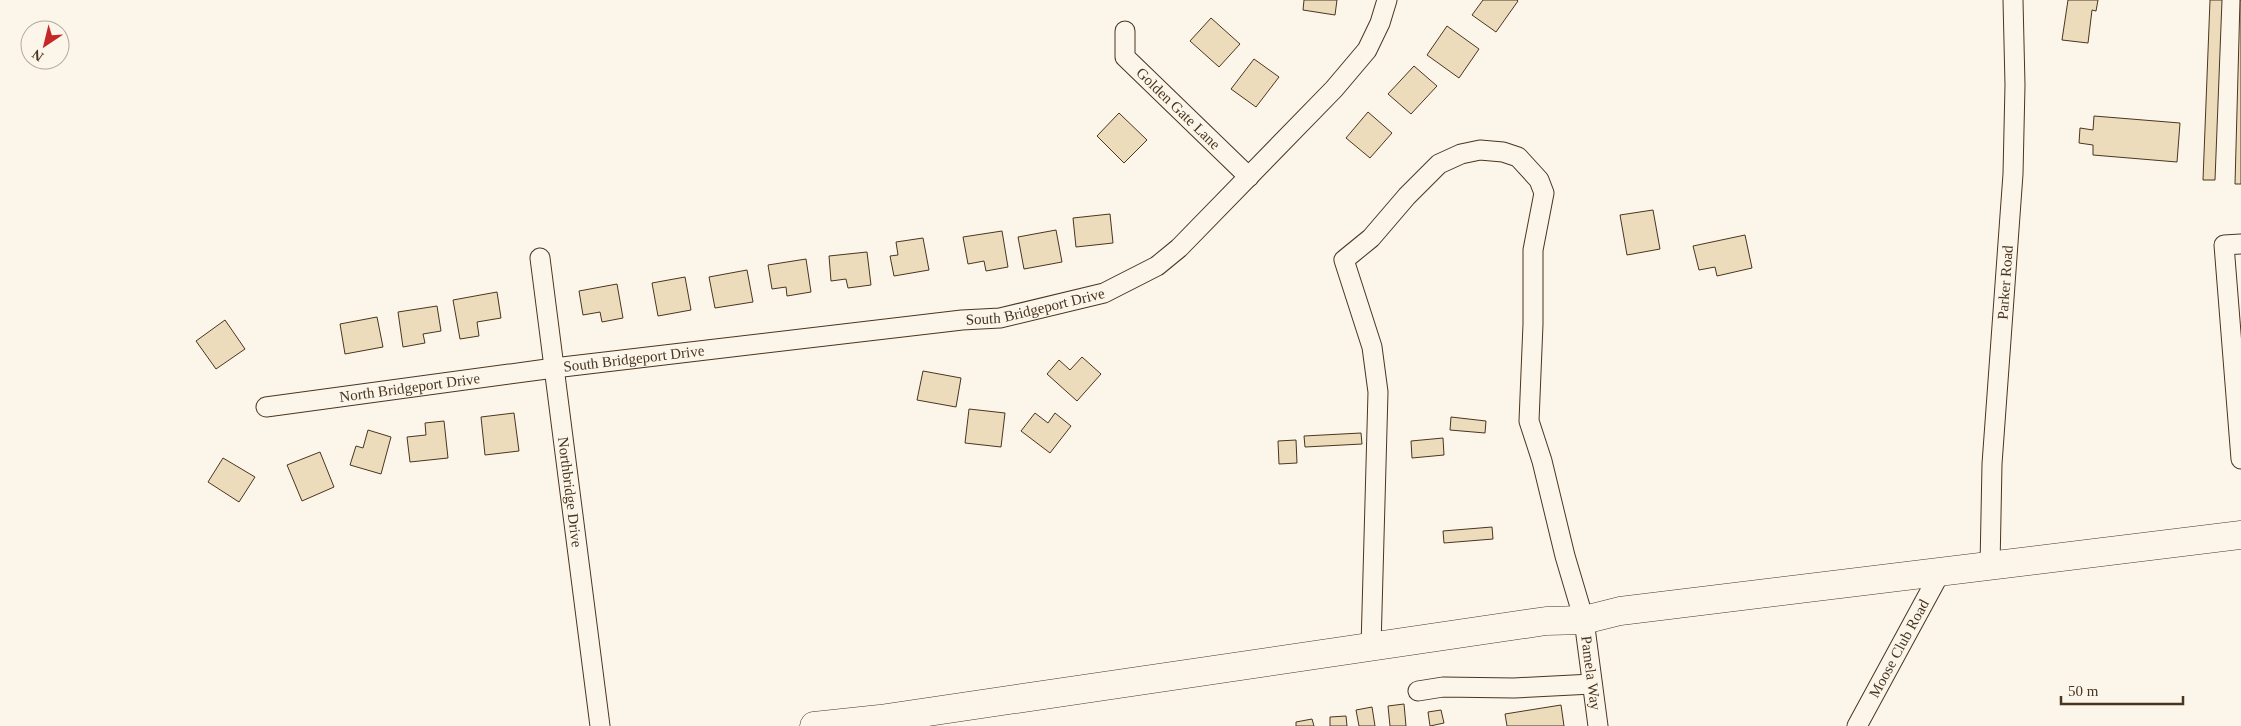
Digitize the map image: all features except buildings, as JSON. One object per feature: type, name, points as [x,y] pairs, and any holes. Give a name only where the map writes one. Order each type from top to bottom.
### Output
[{"type":"highway","points":[[814,726],[881,723],[1546,621],[1584,620],[1620,611],[2241,535]]},
{"type":"street","name":"South Bridgeport Drive","points":[[554,368],[962,320],[1000,318],[1104,294],[1157,266],[1179,248],[1334,89],[1367,50],[1380,23],[1387,0]]},
{"type":"street","name":"Parker Road","points":[[1990,566],[1992,464],[2013,174],[2016,86],[2013,0]]},
{"type":"street","name":"Golden Gate Lane","points":[[1125,31],[1125,58],[1249,177]]},
{"type":"street","name":"Pamela Way","points":[[1371,647],[1378,392],[1372,347],[1344,260],[1371,238],[1406,196],[1439,164],[1460,154],[1480,150],[1518,156],[1539,180],[1544,193],[1533,250],[1533,324],[1529,421],[1542,461],[1564,556],[1584,620],[1598,726]]},
{"type":"street","points":[[2232,245],[2241,447]]},
{"type":"street","name":"Northbridge Drive","points":[[540,258],[600,726]]},
{"type":"street","name":"North Bridgeport Drive","points":[[266,407],[554,368]]},
{"type":"street","name":"Moose Club Road","points":[[1857,726],[1940,573]]},
{"type":"street","points":[[1418,691],[1443,687],[1514,688],[1592,684]]}]
